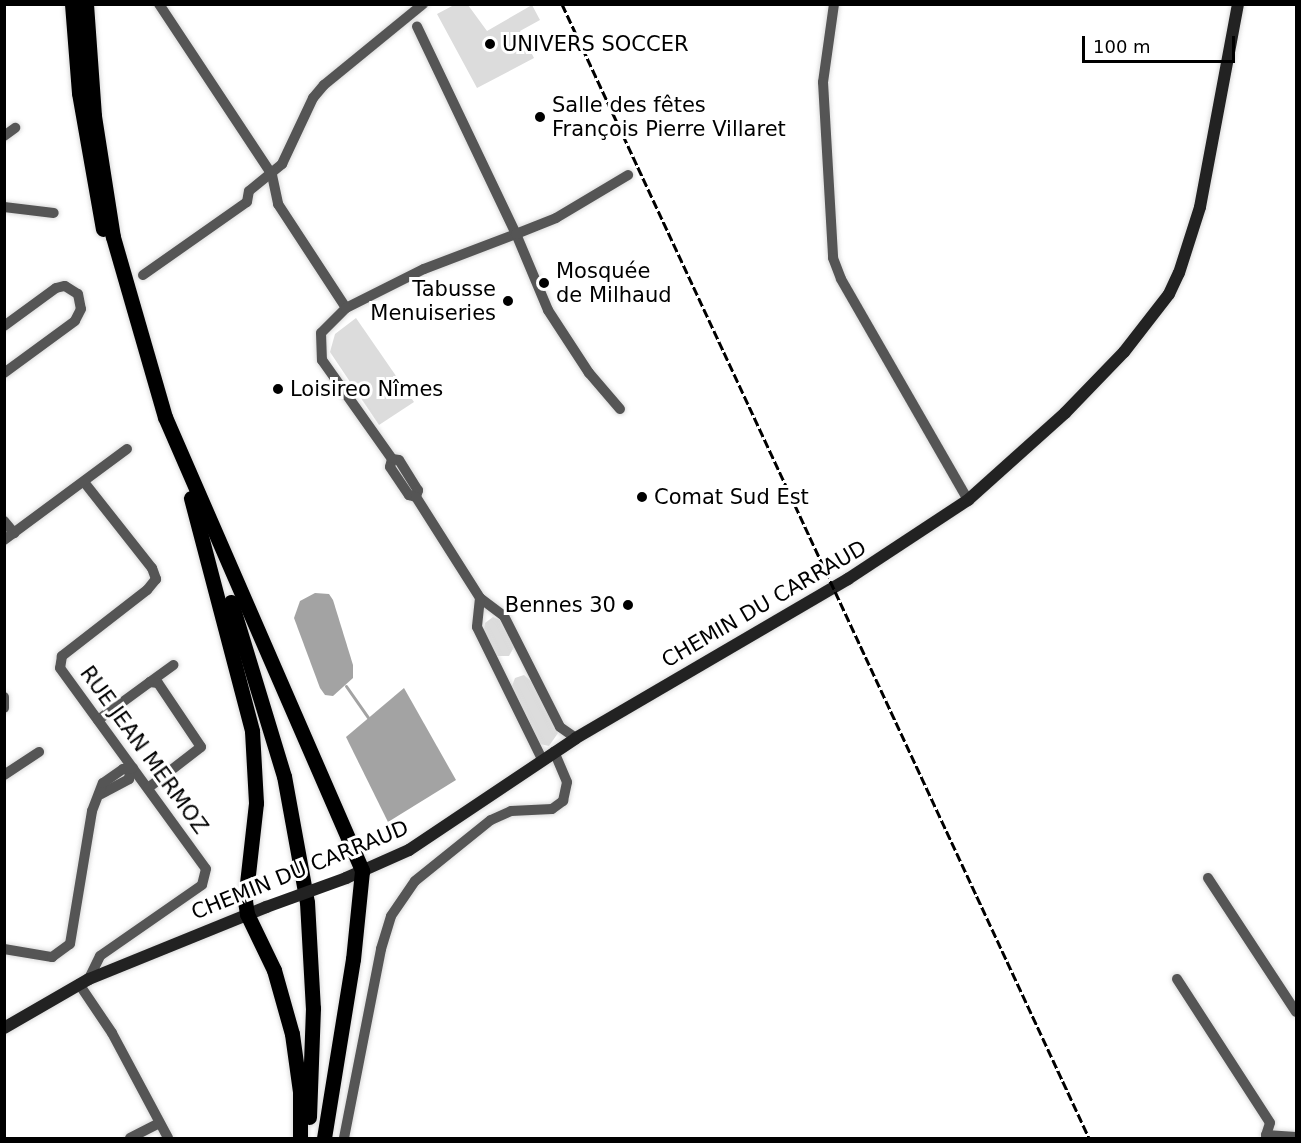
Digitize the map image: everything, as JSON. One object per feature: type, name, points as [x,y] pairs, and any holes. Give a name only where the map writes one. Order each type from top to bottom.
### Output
[{"type":"main road","points":[[72,4],[79,93],[98,210],[130,328],[165,417],[229,595],[277,751],[297,846],[307,902],[312,998],[308,1138]]},
{"type":"main road","points":[[86,4],[94,116],[113,237],[165,417]]},
{"type":"main road","points":[[175,444],[362,871],[353,959],[324,1138]]},
{"type":"main road","points":[[175,444],[226,623],[252,731],[256,802],[247,914],[274,970],[286,1011],[300,1092],[300,1138]]},
{"type":"street","points":[[159,4],[272,175],[278,204],[346,308]]},
{"type":"street","points":[[143,276],[247,202],[249,191],[272,175],[282,164],[312,98],[423,4]]},
{"type":"street","points":[[834,4],[823,82],[833,258],[841,279],[968,500]]},
{"type":"street","name":"CHEMIN DU CARRAUD","points":[[4,1028],[84,981],[247,914],[346,878],[438,833],[542,759],[841,584],[968,500],[1065,414],[1124,352],[1169,294],[1184,260],[1200,207],[1238,4]]},
{"type":"street","points":[[417,26],[516,234],[548,310],[589,373],[620,409]]},
{"type":"street","points":[[4,136],[15,128]]},
{"type":"street","points":[[576,738],[560,728],[504,616],[480,598],[416,497],[409,495],[390,467],[392,459],[322,360],[321,333],[346,308],[424,269],[556,218],[628,176]]},
{"type":"street","points":[[4,207],[54,213]]},
{"type":"street","points":[[4,326],[61,286],[78,294],[80,314],[4,373]]},
{"type":"street","points":[[4,540],[127,449]]},
{"type":"street","name":"RUE JEAN MERMOZ","points":[[84,482],[155,575],[151,587],[60,659],[60,668],[132,769],[205,864],[206,878],[195,890],[100,956],[84,981]]},
{"type":"street","points":[[4,521],[14,533]]},
{"type":"street","points":[[480,598],[477,627],[542,759]]},
{"type":"street","points":[[98,720],[173,665]]},
{"type":"street","points":[[148,788],[201,747],[158,683],[150,682]]},
{"type":"street","points":[[4,697],[4,708]]},
{"type":"street","points":[[4,775],[39,752]]},
{"type":"street","points":[[344,1138],[381,948],[391,916],[415,881],[491,820],[511,811],[552,809],[563,801],[567,782],[554,752]]},
{"type":"street","points":[[4,949],[52,957],[70,944],[90,815],[100,796],[103,783],[123,769],[132,769]]},
{"type":"street","points":[[1208,878],[1296,1012]]},
{"type":"street","points":[[1177,979],[1270,1124],[1266,1135],[1296,1137]]},
{"type":"street","points":[[84,981],[112,1033],[114,1042],[168,1138]]},
{"type":"street","name":"CHEMIN DU CARRAUD","points":[[4,1035],[56,998]]},
{"type":"street","points":[[130,1138],[159,1123]]},
{"type":"shaded area","name":"UNIVERS SOCCER","points":[[454,5],[468,5],[487,31],[532,5],[540,20],[520,31],[534,58],[477,88],[437,14]]},
{"type":"shaded area","points":[[356,318],[414,402],[379,425],[330,352],[335,334]]},
{"type":"shaded area","points":[[315,593],[329,594],[333,600],[353,665],[353,678],[333,696],[325,695],[320,688],[294,618],[300,601]]},
{"type":"shaded area","points":[[493,617],[500,620],[514,647],[509,656],[497,656],[484,630],[485,623]]},
{"type":"shaded area","points":[[524,675],[532,682],[558,733],[549,746],[540,744],[512,686],[515,678]]},
{"type":"shaded area","points":[[404,688],[456,780],[388,822],[346,737]]},
{"type":"waterway","points":[[346,686],[368,717]]},
{"type":"railway","points":[[562,4],[1089,1138]]},
{"type":"place","name":"UNIVERS SOCCER","points":[[490,44]]},
{"type":"place","name":"Salle des fêtes François Pierre Villaret","points":[[540,117]]},
{"type":"place","name":"Mosquée de Milhaud","points":[[544,283]]},
{"type":"place","name":"Tabusse Menuiseries","points":[[508,301]]},
{"type":"place","name":"Loisireo Nîmes","points":[[278,389]]},
{"type":"place","name":"Comat Sud Est","points":[[642,497]]},
{"type":"place","name":"Bennes 30","points":[[628,605]]}]
